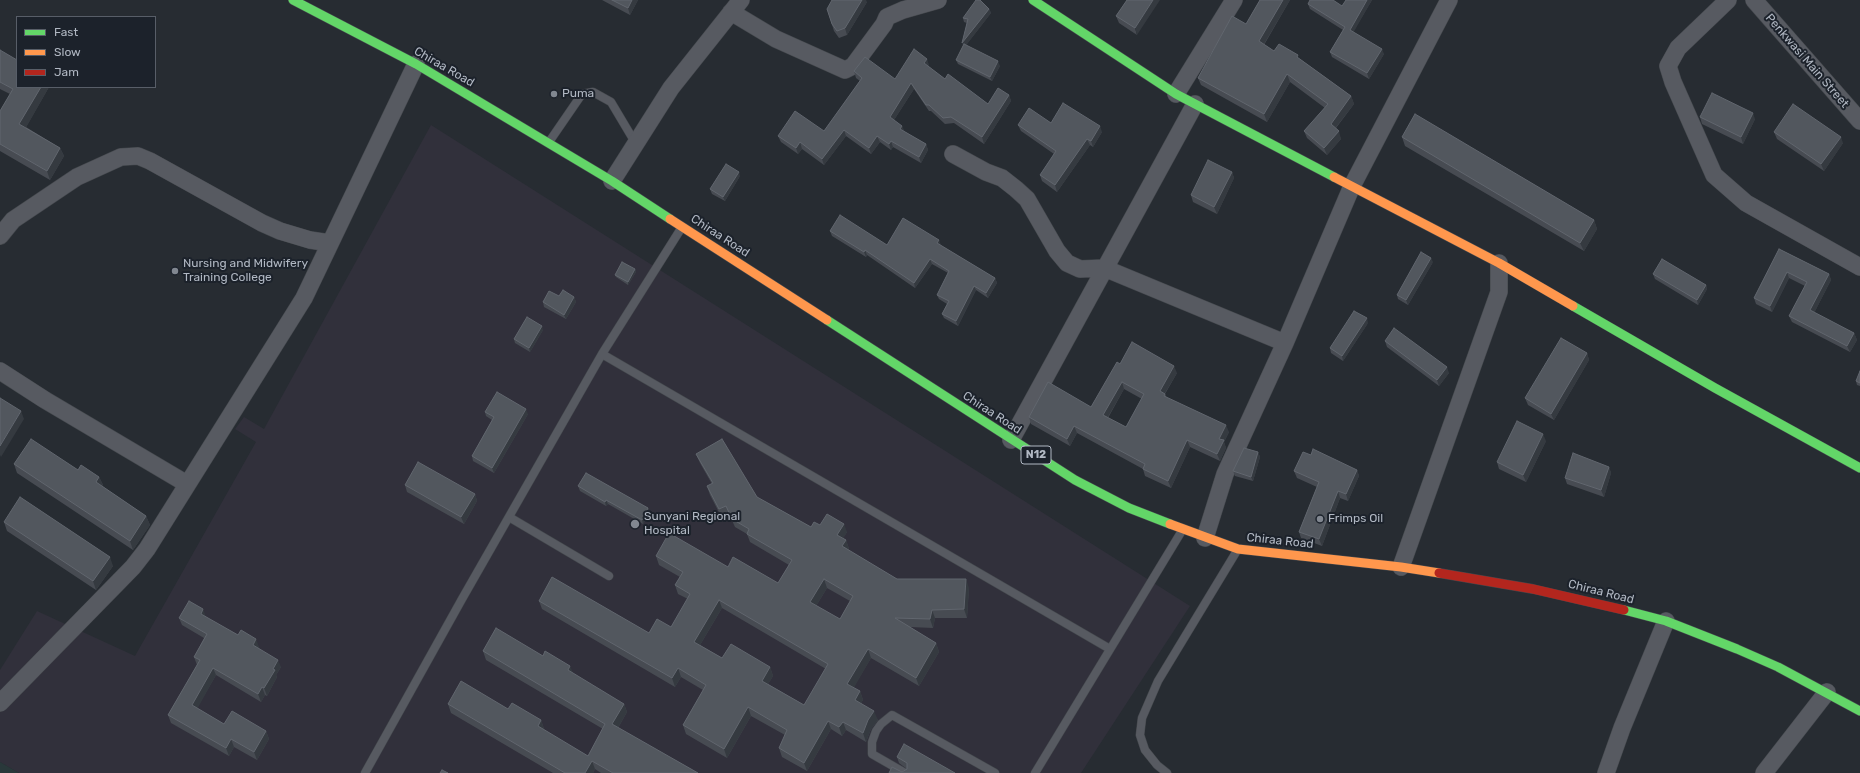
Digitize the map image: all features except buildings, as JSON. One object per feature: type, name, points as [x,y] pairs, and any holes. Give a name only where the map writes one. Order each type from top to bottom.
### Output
[{"type":"main road","name":"Chiraa Road","points":[[293,0],[416,64],[612,181],[1011,440],[1075,480],[1129,508],[1205,538],[1238,549],[1401,567],[1548,592],[1595,602],[1666,621],[1737,649],[1827,692],[1860,711]]},
{"type":"main road","points":[[1033,0],[1176,94],[1499,263],[1715,388],[1860,468]]},
{"type":"street","points":[[612,181],[671,88],[736,6],[776,39],[845,70],[853,66],[884,24],[887,17],[903,10],[938,0]]},
{"type":"street","points":[[1176,94],[1234,0]]},
{"type":"street","points":[[1205,538],[1225,474],[1285,343],[1352,186],[1449,0]]},
{"type":"street","points":[[1728,0],[1678,48],[1668,66],[1673,82],[1714,175],[1746,203],[1860,267]]},
{"type":"street","name":"Penkwasi Main Street","points":[[1754,0],[1860,121]]},
{"type":"street","points":[[0,703],[133,567],[147,548],[304,298],[416,64]]},
{"type":"street","points":[[1011,440],[1195,104]]},
{"type":"street","points":[[953,154],[986,172],[1002,178],[1027,199],[1058,251],[1067,263],[1080,269],[1104,268],[1285,343]]},
{"type":"street","points":[[0,236],[13,220],[77,177],[122,157],[138,156],[150,161],[262,223],[293,236],[330,243]]},
{"type":"street","points":[[1401,567],[1499,292],[1499,263]]},
{"type":"street","points":[[0,371],[187,484]]},
{"type":"street","points":[[1606,773],[1622,728],[1666,621]]},
{"type":"street","points":[[1764,773],[1827,692]]},
{"type":"lane","points":[[549,143],[582,94],[593,92],[611,102],[636,144]]},
{"type":"lane","points":[[365,773],[602,354],[682,226]]},
{"type":"lane","points":[[602,354],[1110,649]]},
{"type":"lane","points":[[509,517],[609,576]]},
{"type":"lane","points":[[1035,773],[1183,529]]},
{"type":"lane","points":[[1167,773],[1157,766],[1145,750],[1140,735],[1142,718],[1158,681],[1238,549]]},
{"type":"lane","points":[[905,773],[872,754],[873,740],[876,732],[881,724],[892,715],[995,773]]},
{"type":"shaded area","name":"Sunyani Regional Hospital","points":[[431,125],[1190,606],[1081,773],[19,773],[0,762],[0,670],[37,611],[135,656],[256,442],[235,429],[244,417],[264,429]]},
{"type":"shaded area","points":[[0,762],[19,773],[0,773]]},
{"type":"traffic: fast","points":[[293,0],[416,64],[612,181],[670,219]]},
{"type":"traffic: fast","points":[[1033,0],[1176,94],[1334,177]]},
{"type":"traffic: fast","points":[[1573,306],[1715,388],[1860,468]]},
{"type":"traffic: fast","points":[[827,320],[1075,480],[1129,508],[1170,524]]},
{"type":"traffic: fast","points":[[1624,610],[1666,621],[1737,649],[1778,667],[1860,711]]},
{"type":"traffic: slow","points":[[1334,177],[1499,263],[1573,306]]},
{"type":"traffic: slow","points":[[670,219],[827,320]]},
{"type":"traffic: slow","points":[[1170,524],[1238,549],[1401,567],[1439,573]]},
{"type":"traffic: jam","points":[[1439,573],[1533,589],[1624,610]]},
{"type":"place","name":"Puma","points":[[554,94]]},
{"type":"place","name":"Nursing and Midwifery Training College","points":[[175,271]]},
{"type":"place","name":"Frimps Oil","points":[[1320,519]]},
{"type":"place","name":"Sunyani Regional Hospital","points":[[635,524]]}]
